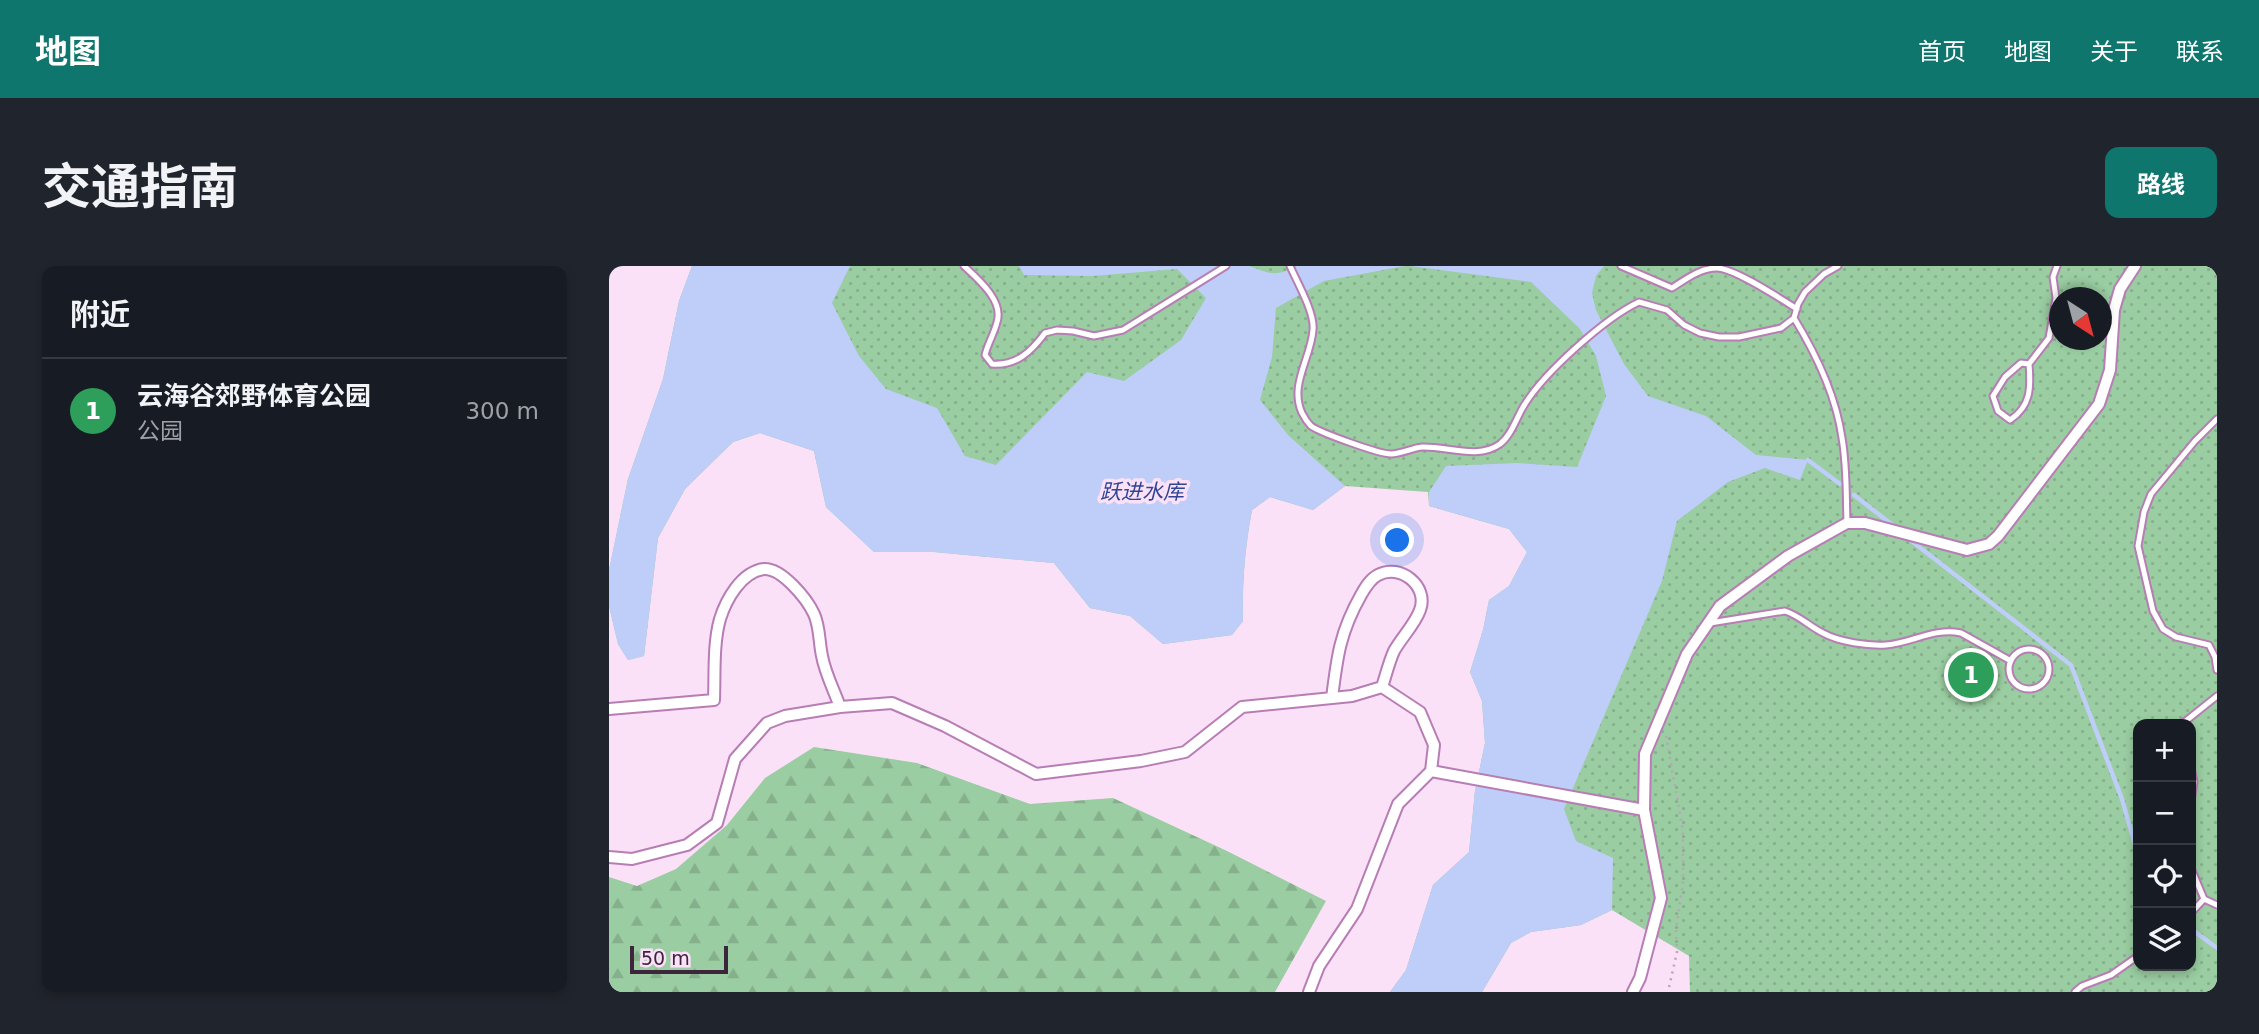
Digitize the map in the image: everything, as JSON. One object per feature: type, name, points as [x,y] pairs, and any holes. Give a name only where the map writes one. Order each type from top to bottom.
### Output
[{"type":"street","points":[[1639,992],[1640,978],[1661,898],[1644,810],[1644,754],[1687,654],[1707,624],[1720,606],[1788,556],[1847,523],[1865,523],[1967,550],[1989,544],[1998,537],[2099,404],[2110,370],[2114,310],[2120,289],[2135,266]]},
{"type":"street","points":[[609,709],[714,699],[720,619],[732,594],[747,577],[764,569],[778,572],[793,585],[814,614],[822,659],[840,707]]},
{"type":"street","points":[[1332,698],[1337,652],[1347,620],[1367,585],[1378,574],[1393,572],[1413,579],[1422,593],[1420,609],[1393,653],[1382,687]]},
{"type":"street","points":[[609,857],[632,859],[687,845],[717,823],[735,759],[767,723],[785,716],[840,707],[892,703],[944,726],[1035,774],[1141,761],[1185,752],[1242,707],[1352,696],[1382,687]]},
{"type":"street","points":[[1309,992],[1319,966],[1357,909],[1398,804],[1431,771],[1434,745],[1420,712],[1382,687]]},
{"type":"street","points":[[1431,771],[1644,810]]},
{"type":"street","points":[[1633,992],[1640,978]]},
{"type":"lane","points":[[964,266],[978,279],[998,309],[998,320],[985,355],[992,364],[1001,365],[1017,361],[1037,344],[1045,333],[1057,330],[1094,336],[1123,330],[1226,266]]},
{"type":"lane","points":[[1290,266],[1314,327],[1298,390],[1303,415],[1310,425],[1327,434],[1390,454],[1421,447],[1482,452],[1500,444],[1507,437],[1526,402],[1567,356],[1626,309],[1639,302],[1660,307],[1700,333],[1739,337],[1781,328],[1794,318],[1805,292],[1837,266]]},
{"type":"lane","points":[[2029,363],[2021,363],[2005,377],[1993,396],[1998,411],[2010,420],[2023,411],[2031,385],[2029,363],[2049,338],[2056,298],[2053,277],[2057,266]]},
{"type":"lane","points":[[1623,268],[1672,288],[1695,273],[1719,268],[1743,278],[1797,309]]},
{"type":"lane","points":[[1794,318],[1809,342],[1828,388],[1842,435],[1847,481],[1847,523]]},
{"type":"lane","points":[[2217,419],[2151,494],[2144,512],[2139,546],[2153,611],[2163,629],[2176,637],[2209,645],[2217,670]]},
{"type":"lane","points":[[1707,624],[1785,611],[1797,615],[1834,638],[1886,645],[1953,632],[2011,661]]},
{"type":"lane","points":[[2020,652],[2039,652],[2048,662],[2046,680],[2035,688],[2022,688],[2012,680],[2011,661],[2020,652]]},
{"type":"lane","points":[[2188,719],[2217,696]]},
{"type":"lane","points":[[2196,880],[2204,899],[2217,905]]},
{"type":"lane","points":[[2196,908],[2204,899]]},
{"type":"lane","points":[[2075,992],[2082,986],[2111,975],[2133,960]]},
{"type":"path","points":[[1661,714],[1683,831],[1683,882],[1676,929],[1677,952],[1668,992]]},
{"type":"green space","points":[[692,266],[2217,266],[2217,992],[1690,992],[1689,956],[1612,910],[1581,925],[1531,932],[1511,943],[1482,992],[1390,992],[1406,970],[1433,885],[1469,852],[1475,791],[1485,743],[1482,701],[1470,672],[1489,600],[1509,586],[1527,552],[1509,529],[1429,506],[1428,492],[1345,486],[1313,510],[1270,497],[1252,510],[1247,538],[1243,621],[1232,635],[1163,644],[1130,616],[1090,608],[1054,563],[934,552],[874,552],[826,507],[814,451],[760,433],[733,442],[685,489],[658,538],[644,656],[628,660],[618,644],[609,606],[609,570],[628,479],[663,379],[679,301]]},
{"type":"green space","points":[[814,747],[917,763],[1030,804],[1113,798],[1326,901],[1275,992],[609,992],[609,877],[637,886],[676,869],[727,825],[765,778]]},
{"type":"water","name":"跃进水库","points":[[692,266],[850,266],[832,303],[859,356],[886,389],[937,408],[965,456],[996,465],[1087,372],[1124,381],[1181,340],[1206,298],[1177,269],[1093,276],[1024,275],[1019,266],[1249,266],[1273,273],[1284,272],[1297,266],[1405,266],[1324,281],[1276,308],[1272,357],[1260,400],[1289,436],[1345,486],[1313,510],[1270,497],[1252,510],[1247,538],[1243,621],[1232,635],[1163,644],[1130,616],[1090,608],[1054,563],[934,552],[874,552],[826,507],[814,451],[760,433],[733,442],[685,489],[658,538],[644,656],[628,660],[618,644],[609,606],[609,570],[628,479],[663,379],[679,301]]},
{"type":"water","points":[[1410,266],[1604,266],[1596,276],[1592,293],[1596,310],[1624,364],[1648,396],[1706,416],[1756,455],[1808,460],[1800,480],[1765,468],[1728,482],[1677,521],[1662,581],[1564,809],[1576,841],[1613,858],[1612,910],[1581,925],[1531,932],[1511,943],[1482,992],[1390,992],[1406,970],[1433,885],[1469,852],[1475,791],[1485,743],[1482,701],[1470,672],[1489,600],[1509,586],[1527,552],[1509,529],[1429,506],[1429,492],[1446,466],[1517,463],[1577,467],[1606,396],[1596,356],[1580,329],[1531,282]]},
{"type":"waterway","points":[[1808,460],[1840,484]]},
{"type":"waterway","points":[[1854,495],[1895,527]]},
{"type":"waterway","points":[[1909,539],[2071,665],[2122,799],[2135,845]]},
{"type":"waterway","points":[[2196,933],[2217,948]]},
{"type":"place","name":"云海谷郊野体育公园","points":[[1971,675]]}]
